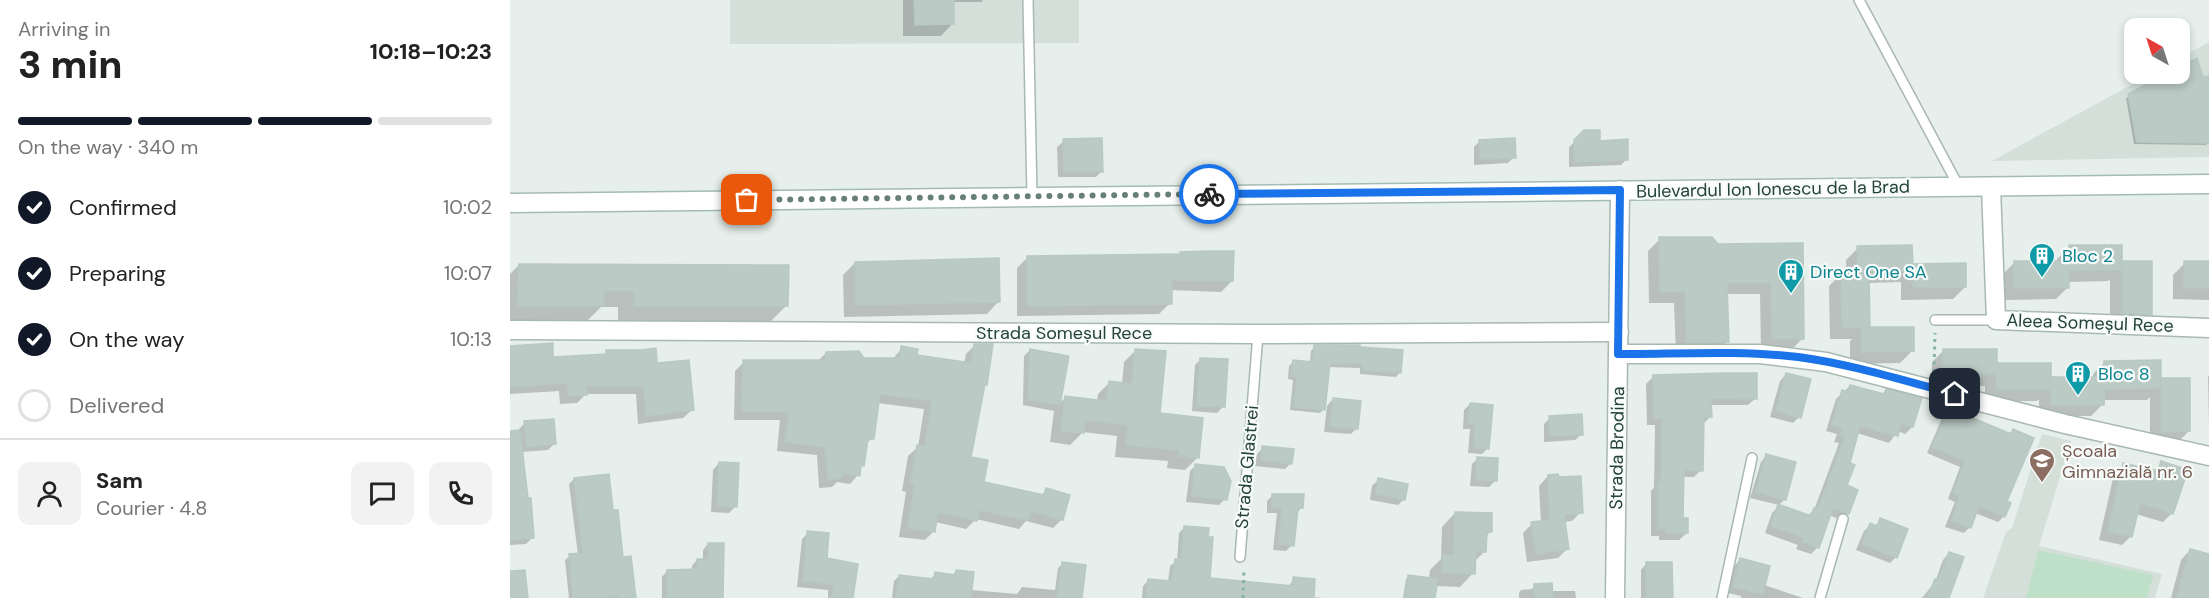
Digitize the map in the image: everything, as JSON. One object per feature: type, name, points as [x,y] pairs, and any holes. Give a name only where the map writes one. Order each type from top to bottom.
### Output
[{"type":"street","name":"Bulevardul Ion Ionescu de la Brad","points":[[510,203],[2209,184]]},
{"type":"street","name":"Aleea Someșul Rece","points":[[1991,187],[1995,320],[2209,328]]},
{"type":"street","name":"Strada Brodina","points":[[1615,598],[1620,190]]},
{"type":"street","name":"Strada Someșul Rece","points":[[510,330],[1258,334],[1619,332]]},
{"type":"street","points":[[1618,354],[1760,354],[1798,357],[1837,364],[2065,424],[2209,456]]},
{"type":"lane","points":[[1028,0],[1032,196]]},
{"type":"lane","points":[[1859,0],[1959,187]]},
{"type":"lane","points":[[1935,320],[1995,320]]},
{"type":"lane","name":"Strada Glastrei","points":[[1240,557],[1258,334]]},
{"type":"lane","points":[[1722,598],[1752,458]]},
{"type":"lane","points":[[1820,598],[1843,519]]},
{"type":"path","points":[[1934,389],[1935,320]]},
{"type":"path","points":[[1240,557],[1245,562],[1243,598]]},
{"type":"shaded area","points":[[730,0],[1079,0],[1079,43],[730,44]]},
{"type":"shaded area","points":[[2209,42],[2209,157],[1992,161],[2133,84],[2190,84],[2190,52]]},
{"type":"shaded area","name":"Școala Gimnazială nr. 6","points":[[2042,434],[2071,441],[2039,546],[2162,574],[2155,598],[1983,598],[2006,532],[2012,528]]},
{"type":"green space","points":[[2038,550],[2153,575],[2147,598],[2026,598]]},
{"type":"building","points":[[914,0],[954,0],[954,24],[915,25]]},
{"type":"building","points":[[2197,58],[2203,77],[2209,76],[2209,143],[2137,142],[2128,94],[2148,84],[2190,84],[2190,62]]},
{"type":"building","points":[[1584,130],[1600,130],[1600,141],[1628,139],[1628,160],[1575,162],[1574,140]]},
{"type":"building","points":[[1102,138],[1103,172],[1064,172],[1063,139]]},
{"type":"building","points":[[1515,138],[1516,158],[1480,159],[1479,140]]},
{"type":"building","points":[[1659,237],[1712,237],[1718,244],[1803,243],[1804,339],[1772,339],[1771,283],[1727,283],[1729,342],[1687,343],[1685,291],[1660,292]]},
{"type":"building","points":[[1912,245],[1913,264],[1966,263],[1966,287],[1913,288],[1913,271],[1869,272],[1870,327],[1842,328],[1841,272],[1858,272],[1857,246]]},
{"type":"building","name":"Bloc 2","points":[[2069,245],[2122,245],[2122,270],[2069,270],[2069,288],[2014,288],[2014,261],[2069,261]]},
{"type":"building","points":[[1234,251],[1233,281],[1172,280],[1172,304],[1027,306],[1027,256],[1180,254],[1180,252]]},
{"type":"building","points":[[999,258],[1000,302],[855,305],[855,262]]},
{"type":"building","points":[[2122,261],[2152,261],[2152,315],[2122,313]]},
{"type":"building","points":[[2184,261],[2209,261],[2209,288],[2184,288]]},
{"type":"building","points":[[519,264],[789,265],[788,306],[634,306],[634,291],[604,291],[604,306],[518,306]]},
{"type":"building","points":[[1861,327],[1914,327],[1914,351],[1862,352]]},
{"type":"building","points":[[553,343],[553,357],[606,354],[606,350],[656,348],[657,363],[689,360],[694,410],[646,416],[644,386],[587,386],[587,395],[568,396],[568,383],[510,387],[510,346]]},
{"type":"building","points":[[974,344],[993,344],[987,385],[985,384],[971,457],[988,460],[984,482],[1044,495],[1046,488],[1070,495],[1063,520],[1031,511],[1029,520],[979,510],[977,521],[938,512],[935,532],[908,528],[915,483],[910,483],[917,445],[925,446],[932,401],[880,394],[874,439],[868,439],[860,476],[842,473],[842,478],[828,480],[825,447],[785,442],[789,412],[742,411],[743,360],[825,360],[826,352],[859,351],[864,358],[900,358],[901,346],[918,349],[917,355],[971,363]]},
{"type":"building","points":[[1314,345],[1360,345],[1360,347],[1403,350],[1401,373],[1363,370],[1363,364],[1330,363],[1325,410],[1294,407],[1297,376],[1291,376],[1293,360],[1313,362]]},
{"type":"building","points":[[1030,349],[1069,356],[1060,405],[1028,400]]},
{"type":"building","points":[[1135,349],[1166,351],[1160,413],[1203,418],[1199,458],[1178,456],[1179,450],[1126,445],[1128,425],[1085,420],[1084,433],[1061,431],[1065,396],[1106,401],[1109,381],[1132,384]]},
{"type":"building","points":[[1943,349],[1997,349],[1997,363],[2051,363],[2051,390],[1997,390],[1996,374],[1943,374]]},
{"type":"building","points":[[1200,358],[1228,359],[1225,407],[1197,406]]},
{"type":"building","points":[[2161,360],[2161,388],[2105,389],[2104,405],[2051,405],[2051,377],[2104,377],[2104,361]]},
{"type":"building","points":[[1757,373],[1757,399],[1711,398],[1712,417],[1704,417],[1703,471],[1684,470],[1683,518],[1688,518],[1688,533],[1666,533],[1666,529],[1658,529],[1662,418],[1654,419],[1653,375]]},
{"type":"building","points":[[1786,373],[1811,379],[1801,418],[1776,411]]},
{"type":"building","points":[[2161,378],[2190,378],[2190,431],[2161,432]]},
{"type":"building","points":[[1850,385],[1884,394],[1886,389],[1922,398],[1913,427],[1901,424],[1898,436],[1860,426],[1850,463],[1855,465],[1847,485],[1858,490],[1849,514],[1833,508],[1819,548],[1803,542],[1804,538],[1771,526],[1778,504],[1811,516],[1814,508],[1818,509],[1845,436],[1840,435],[1843,428],[1832,425],[1842,390],[1848,392]]},
{"type":"building","points":[[1333,398],[1361,401],[1358,429],[1330,426]]},
{"type":"building","points":[[1470,403],[1493,405],[1489,449],[1474,448],[1475,424],[1468,423]]},
{"type":"building","points":[[1949,408],[2011,434],[2013,429],[2034,438],[2007,501],[2011,503],[2005,517],[1979,506],[1971,528],[1951,521],[1960,495],[1953,493],[1965,461],[1932,447]]},
{"type":"building","points":[[1582,414],[1583,435],[1550,436],[1549,416]]},
{"type":"building","points":[[554,419],[556,444],[527,447],[524,421]]},
{"type":"building","points":[[520,430],[528,498],[531,498],[534,538],[510,540],[510,431]]},
{"type":"building","points":[[1262,446],[1294,449],[1292,464],[1261,460]]},
{"type":"building","points":[[1766,454],[1796,462],[1786,500],[1756,492]]},
{"type":"building","points":[[1477,457],[1498,458],[1497,481],[1476,480]]},
{"type":"building","points":[[2161,461],[2188,470],[2173,514],[2140,503],[2132,537],[2108,531],[2123,463],[2158,471]]},
{"type":"building","points":[[719,462],[739,463],[737,507],[717,506]]},
{"type":"building","points":[[1195,464],[1224,467],[1231,481],[1227,500],[1192,496]]},
{"type":"building","points":[[609,474],[613,510],[618,510],[623,557],[631,556],[636,598],[619,598],[618,595],[573,598],[569,554],[583,553],[574,478]]},
{"type":"building","points":[[1558,474],[1559,477],[1581,476],[1583,513],[1564,514],[1569,549],[1536,554],[1531,522],[1550,520],[1548,475]]},
{"type":"building","points":[[1378,478],[1408,484],[1405,500],[1375,494]]},
{"type":"building","points":[[1272,494],[1304,494],[1303,508],[1298,508],[1294,546],[1279,544],[1282,508],[1272,508]]},
{"type":"building","points":[[1455,512],[1492,513],[1492,532],[1487,532],[1486,552],[1476,552],[1475,574],[1442,573],[1443,555],[1454,555]]},
{"type":"building","points":[[1880,518],[1908,529],[1897,558],[1862,544],[1870,523],[1877,526]]},
{"type":"building","points":[[1184,526],[1209,528],[1208,537],[1213,537],[1210,578],[1293,586],[1293,577],[1315,579],[1314,598],[1146,598],[1148,579],[1172,581],[1175,559],[1181,560]]},
{"type":"building","points":[[807,531],[829,533],[827,558],[858,564],[853,598],[832,598],[834,584],[803,581]]},
{"type":"building","points":[[708,543],[724,543],[723,598],[667,598],[667,570],[697,569],[697,559],[708,559]]},
{"type":"building","points":[[2190,549],[2209,554],[2209,598],[2177,598]]},
{"type":"building","points":[[1949,552],[1964,557],[1949,598],[1927,598],[1935,579],[1938,580]]},
{"type":"building","points":[[1740,558],[1770,566],[1763,594],[1733,587]]},
{"type":"building","points":[[1062,562],[1086,565],[1082,598],[1057,598]]},
{"type":"building","points":[[1646,562],[1672,562],[1673,598],[1647,598]]},
{"type":"building","points":[[525,570],[528,598],[510,598],[510,571]]},
{"type":"building","points":[[956,570],[974,572],[971,598],[896,598],[899,575],[934,579],[935,572],[955,575]]},
{"type":"building","points":[[1408,575],[1438,579],[1435,598],[1405,598]]},
{"type":"building","points":[[1552,583],[1553,598],[1535,598],[1534,584]]},
{"type":"way so far","points":[[747,200],[1209,194]]},
{"type":"place","name":"Bloc 2","points":[[2042,279]]},
{"type":"place","name":"Direct One SA","points":[[1791,295]]},
{"type":"place","name":"Bloc 8","points":[[2078,397]]},
{"type":"place","name":"Școala Gimnazială nr. 6","points":[[2042,484]]},
{"type":"route","points":[[1209,194],[1620,190],[1618,354],[1760,354],[1798,357],[1878,374],[1955,394]]}]
